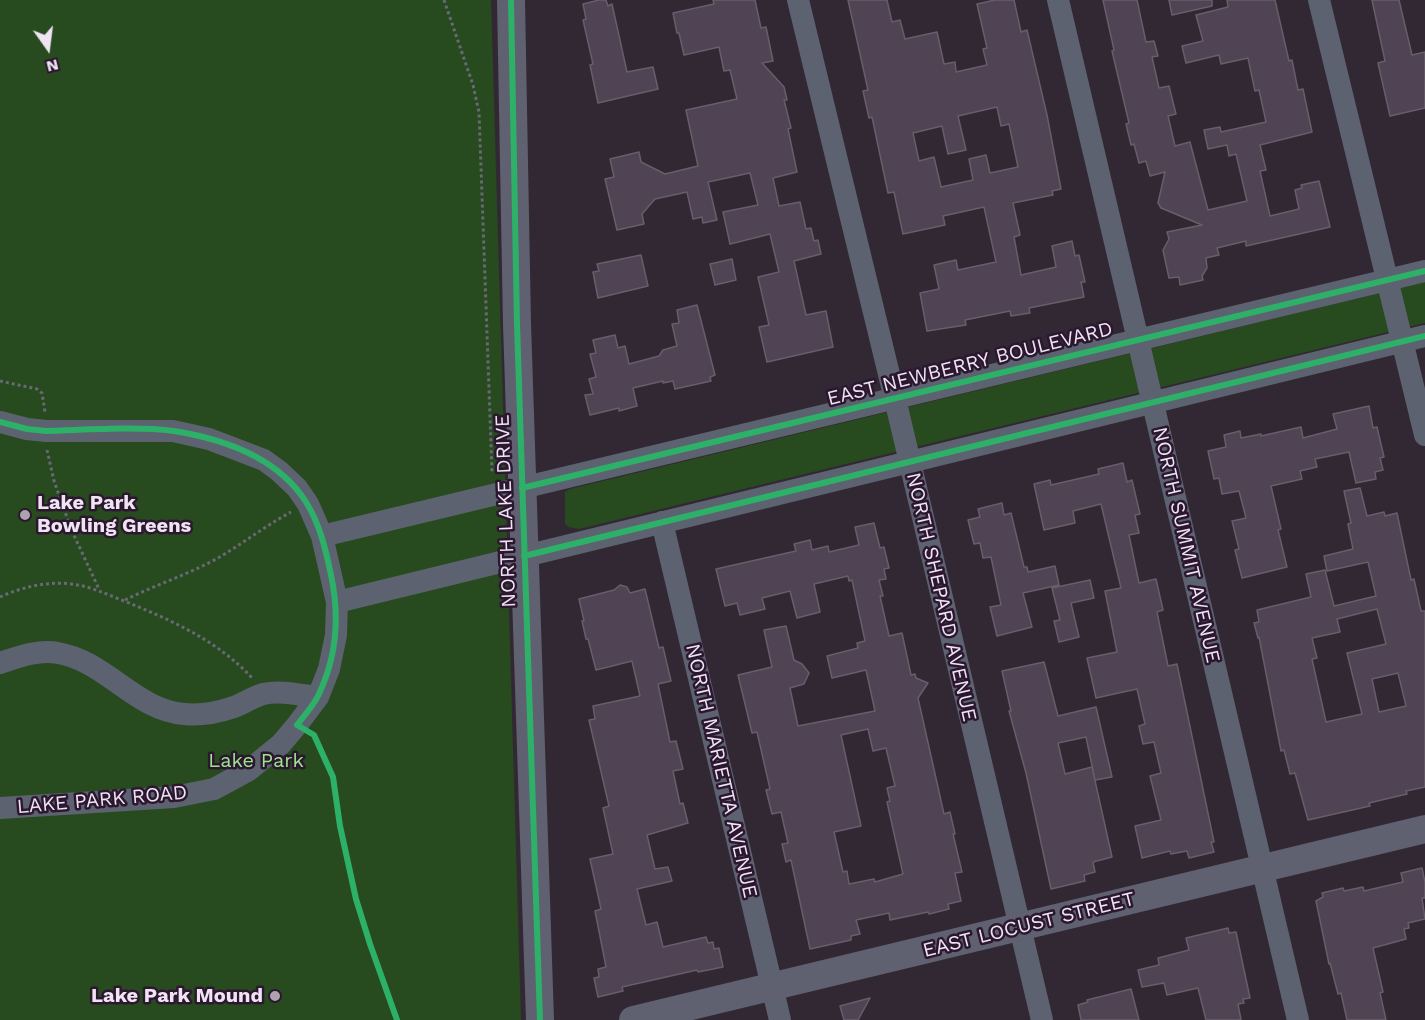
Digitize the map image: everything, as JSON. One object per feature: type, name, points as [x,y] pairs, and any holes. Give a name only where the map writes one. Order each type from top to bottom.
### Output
[{"type":"main road","name":"NORTH LAKE DRIVE","points":[[511,0],[522,488],[540,1020]]},
{"type":"main road","name":"EAST LOCUST STREET","points":[[633,1020],[1425,829]]},
{"type":"street","name":"NORTH SHEPARD AVENUE","points":[[798,0],[1042,1020]]},
{"type":"street","name":"NORTH SUMMIT AVENUE","points":[[1058,0],[1298,1020]]},
{"type":"street","points":[[1319,0],[1425,435]]},
{"type":"street","name":"EAST NEWBERRY BOULEVARD","points":[[322,536],[1425,271]]},
{"type":"street","points":[[337,602],[1425,336]]},
{"type":"street","name":"LAKE PARK ROAD","points":[[0,422],[46,431],[173,431],[228,446],[264,460],[297,488],[308,504],[322,536],[337,602],[336,636],[329,669],[318,697],[281,744],[249,770],[214,789],[174,797],[0,808]]},
{"type":"street","name":"NORTH MARIETTA AVENUE","points":[[662,522],[780,1020]]},
{"type":"street","points":[[0,663],[20,656],[57,652],[90,665],[148,704],[185,714],[233,707],[270,693],[318,697]]},
{"type":"path","points":[[444,0],[473,85],[479,112],[492,472]]},
{"type":"path","points":[[0,381],[37,388],[42,393],[45,413]]},
{"type":"path","points":[[47,448],[52,472],[71,529],[99,589]]},
{"type":"path","points":[[124,601],[216,559],[292,511]]},
{"type":"path","points":[[0,597],[47,583],[73,584],[99,589],[201,636],[240,665],[257,684]]},
{"type":"green space","name":"Lake Park","points":[[0,0],[491,0],[521,1020],[0,1020]]},
{"type":"green space","points":[[1425,282],[1425,323],[579,529],[565,524],[565,492],[570,489]]},
{"type":"building","points":[[606,0],[608,6],[612,4],[627,72],[653,67],[658,89],[598,103],[590,65],[593,64],[583,20],[586,19],[583,4]]},
{"type":"building","points":[[713,0],[755,0],[761,28],[766,27],[773,61],[762,63],[784,87],[787,100],[784,100],[791,128],[788,129],[797,172],[773,178],[779,206],[800,202],[806,229],[811,228],[814,241],[818,240],[821,254],[794,261],[806,315],[826,311],[833,347],[767,362],[759,327],[769,325],[758,277],[779,272],[770,234],[730,244],[723,212],[758,205],[750,173],[708,182],[717,220],[703,223],[702,217],[693,219],[687,192],[655,199],[642,214],[644,224],[617,230],[605,179],[614,177],[610,159],[639,152],[641,162],[665,174],[698,166],[686,110],[737,99],[730,70],[724,71],[719,47],[684,55],[679,33],[677,33],[673,13],[714,4]]},
{"type":"building","points":[[848,0],[887,0],[892,22],[900,20],[905,39],[937,32],[944,64],[955,62],[956,72],[987,65],[983,49],[987,48],[977,4],[995,0],[1014,0],[1021,32],[1027,30],[1061,189],[1052,191],[1053,195],[1013,203],[1020,235],[1014,237],[1021,275],[1056,267],[1052,246],[1072,241],[1075,256],[1079,255],[1085,282],[1081,282],[1084,297],[1029,308],[1030,313],[1011,316],[1010,311],[965,320],[966,325],[927,331],[920,293],[939,289],[934,265],[956,260],[958,270],[996,262],[984,207],[943,216],[945,225],[903,234],[894,192],[888,193],[872,117],[869,118],[863,91],[868,90]],"holes":[[[997,107],[1001,126],[1009,124],[1018,167],[990,173],[986,155],[969,159],[973,180],[941,187],[934,157],[919,161],[913,133],[942,126],[948,154],[966,150],[958,116]]]},
{"type":"building","points":[[1103,0],[1137,0],[1146,42],[1154,41],[1158,56],[1152,57],[1159,88],[1169,86],[1176,114],[1168,116],[1175,146],[1190,142],[1208,210],[1247,201],[1236,154],[1229,156],[1227,145],[1208,149],[1204,130],[1220,127],[1221,132],[1266,122],[1259,90],[1255,91],[1248,58],[1221,64],[1219,55],[1186,63],[1182,46],[1203,41],[1196,15],[1228,7],[1227,0],[1275,0],[1289,61],[1292,60],[1298,90],[1303,89],[1312,132],[1260,145],[1266,170],[1260,171],[1270,216],[1299,209],[1295,190],[1302,188],[1301,185],[1319,181],[1330,227],[1246,246],[1246,241],[1217,248],[1219,255],[1206,258],[1207,268],[1202,276],[1203,280],[1180,285],[1179,277],[1169,278],[1163,250],[1169,239],[1167,232],[1202,225],[1161,208],[1158,203],[1165,172],[1150,176],[1146,161],[1139,163],[1134,144],[1131,145],[1126,124],[1129,123]]},
{"type":"building","points":[[1169,0],[1212,0],[1212,6],[1172,15]]},
{"type":"building","points":[[1372,0],[1399,0],[1412,55],[1425,52],[1425,108],[1390,116],[1378,63],[1385,61]]},
{"type":"building","points":[[641,255],[648,286],[598,298],[593,272],[599,271],[597,264]]},
{"type":"building","points":[[732,259],[736,280],[715,285],[710,264]]},
{"type":"building","points":[[697,305],[715,375],[710,377],[711,381],[675,389],[673,381],[633,388],[637,406],[590,415],[585,395],[593,394],[589,379],[596,377],[590,354],[596,353],[593,340],[615,335],[618,348],[625,346],[629,364],[659,356],[663,350],[677,346],[672,324],[679,323],[677,310]]},
{"type":"building","points":[[1369,406],[1373,428],[1377,427],[1384,457],[1380,458],[1383,470],[1375,472],[1376,479],[1356,483],[1349,452],[1315,459],[1317,467],[1300,471],[1302,479],[1271,486],[1287,567],[1242,578],[1235,550],[1239,549],[1232,521],[1246,518],[1239,491],[1222,494],[1219,478],[1214,479],[1208,451],[1226,447],[1224,435],[1240,431],[1241,438],[1301,427],[1303,438],[1337,429],[1333,414]]},
{"type":"building","points":[[1123,463],[1127,482],[1132,480],[1140,514],[1135,515],[1139,533],[1129,535],[1139,583],[1156,579],[1163,610],[1157,612],[1168,666],[1177,664],[1214,842],[1211,842],[1214,852],[1189,858],[1187,851],[1171,854],[1170,851],[1142,858],[1135,826],[1161,820],[1150,776],[1161,773],[1154,742],[1143,744],[1139,726],[1145,724],[1137,689],[1096,698],[1087,658],[1117,652],[1105,591],[1121,588],[1101,504],[1073,511],[1075,523],[1044,530],[1034,484],[1050,480],[1051,485],[1099,474],[1098,469]]},
{"type":"building","points":[[1360,488],[1367,516],[1384,512],[1385,516],[1397,513],[1411,580],[1414,579],[1421,611],[1425,611],[1425,787],[1369,803],[1370,806],[1308,820],[1295,773],[1290,774],[1284,750],[1281,751],[1259,637],[1254,623],[1259,622],[1257,610],[1311,597],[1306,574],[1325,570],[1334,606],[1376,596],[1368,562],[1327,571],[1324,556],[1353,549],[1348,524],[1351,523],[1344,491]],"holes":[[[1377,609],[1386,644],[1347,653],[1362,714],[1326,722],[1312,659],[1317,658],[1312,638],[1340,632],[1337,619]],[[1398,673],[1406,706],[1379,712],[1372,679]]]},
{"type":"building","points":[[1002,503],[1004,515],[1011,513],[1024,567],[1027,567],[1028,572],[1055,566],[1059,585],[1023,593],[1032,627],[997,636],[990,607],[1001,605],[991,557],[983,558],[980,543],[974,544],[968,520],[980,517],[978,509]]},
{"type":"building","points":[[874,523],[880,548],[884,547],[889,568],[884,569],[886,579],[879,580],[883,596],[880,596],[889,636],[902,633],[911,675],[915,674],[916,678],[928,683],[918,698],[944,814],[950,812],[955,834],[953,834],[962,872],[955,873],[961,901],[948,904],[949,909],[929,914],[928,912],[890,920],[889,913],[856,920],[860,934],[851,936],[851,940],[810,949],[791,860],[786,862],[782,844],[788,843],[781,812],[772,814],[766,790],[770,789],[757,732],[752,733],[738,675],[772,667],[764,630],[786,626],[794,660],[802,664],[809,673],[804,684],[790,688],[798,726],[875,711],[866,670],[832,678],[827,656],[858,648],[857,643],[865,641],[852,580],[849,581],[848,576],[814,584],[820,612],[797,618],[790,591],[762,598],[765,609],[740,615],[737,603],[725,606],[716,569],[796,551],[794,544],[810,540],[812,550],[828,546],[829,552],[859,545],[855,527]],"holes":[[[868,729],[873,751],[886,748],[895,786],[887,788],[890,801],[887,802],[903,874],[875,882],[874,879],[849,884],[847,871],[843,872],[834,832],[861,826],[841,735]]]},
{"type":"building","points":[[1090,580],[1094,598],[1071,603],[1079,637],[1059,642],[1054,621],[1060,620],[1052,588]]},
{"type":"building","points":[[620,585],[627,587],[630,593],[645,589],[659,648],[663,647],[671,681],[658,684],[670,742],[676,741],[683,769],[673,771],[680,804],[683,803],[688,823],[647,835],[655,869],[668,867],[672,881],[637,889],[646,925],[657,922],[663,947],[706,937],[708,943],[713,942],[714,949],[719,948],[723,967],[698,972],[697,970],[622,987],[623,991],[598,997],[594,978],[599,977],[598,969],[606,967],[595,911],[601,909],[590,859],[613,854],[603,808],[609,806],[589,720],[595,719],[593,706],[640,696],[632,661],[596,670],[588,639],[586,639],[579,599],[614,590]]},
{"type":"building","points":[[1044,662],[1058,716],[1096,707],[1112,777],[1095,780],[1086,737],[1058,743],[1065,774],[1092,767],[1112,857],[1093,862],[1095,872],[1084,875],[1085,881],[1051,889],[1026,773],[1009,711],[1011,711],[1002,671]]},
{"type":"building","points":[[1422,868],[1425,882],[1425,898],[1422,898],[1425,919],[1408,923],[1409,928],[1404,929],[1406,939],[1373,948],[1383,992],[1380,993],[1386,1020],[1347,1020],[1341,993],[1338,994],[1329,964],[1316,901],[1323,897],[1322,893],[1343,888],[1344,891],[1363,887],[1364,891],[1403,882],[1401,873]]},
{"type":"building","points":[[1228,928],[1229,933],[1236,932],[1250,998],[1243,999],[1244,1003],[1238,1004],[1241,1020],[1206,1020],[1198,988],[1167,995],[1164,983],[1142,987],[1138,970],[1159,965],[1158,958],[1189,950],[1186,938]]},
{"type":"building","points":[[1131,989],[1139,1020],[1081,1020],[1078,1005],[1088,1002],[1087,1000]]},
{"type":"building","points":[[870,998],[858,1020],[844,1020],[840,1006]]},
{"type":"cycle path","points":[[511,0],[517,324],[540,1020]]},
{"type":"cycle path","points":[[522,488],[1425,271]]},
{"type":"cycle path","points":[[524,556],[1425,336]]},
{"type":"cycle path","points":[[0,422],[46,431],[143,429],[174,431],[212,439],[265,462],[281,473],[306,502],[319,528],[327,557],[334,591],[336,621],[333,652],[324,681],[316,700],[297,725],[314,735],[333,777],[340,826],[356,899],[397,1020]]},
{"type":"place","name":"Lake Park Bowling Greens","points":[[25,515]]},
{"type":"place","name":"Lake Park Mound","points":[[275,996]]}]
